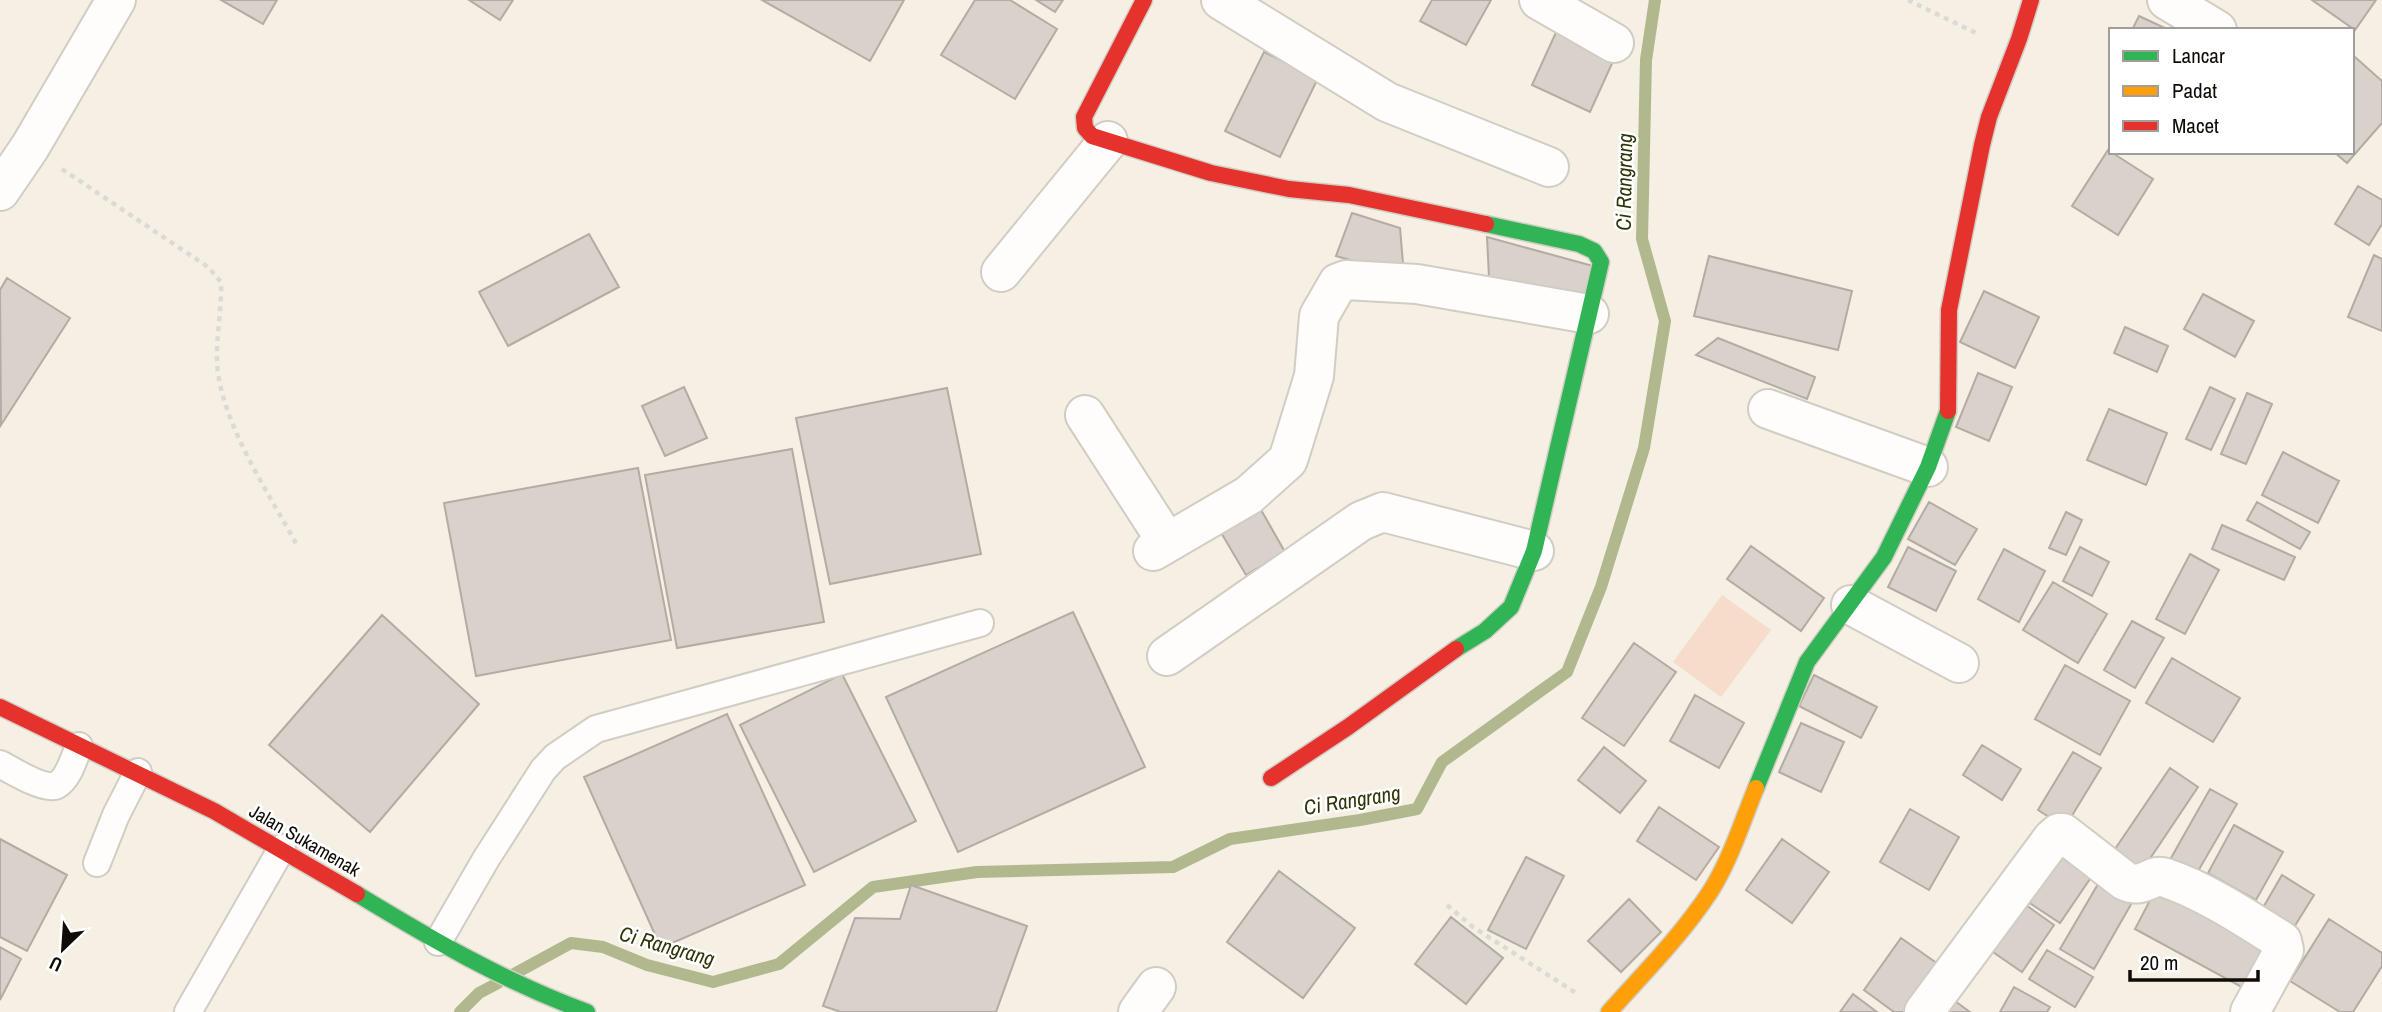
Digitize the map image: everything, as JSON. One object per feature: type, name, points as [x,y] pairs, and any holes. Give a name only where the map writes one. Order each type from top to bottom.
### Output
[{"type":"street","points":[[0,191],[19,145],[116,0]]},
{"type":"street","points":[[1143,0],[1084,117],[1088,133],[1211,173],[1289,188],[1349,195],[1579,244],[1594,251],[1601,262],[1534,551],[1511,607],[1485,631],[1447,654],[1348,727],[1271,778]]},
{"type":"street","points":[[1221,0],[1387,102],[1549,167]]},
{"type":"street","points":[[1539,0],[1614,43]]},
{"type":"street","points":[[1609,1012],[1682,930],[1711,890],[1731,849],[1807,662],[1884,556],[1928,467],[1948,416],[1949,310],[1982,145],[1989,117],[2031,0]]},
{"type":"street","points":[[2167,0],[2214,28]]},
{"type":"street","points":[[1001,272],[1108,141]]},
{"type":"street","points":[[1085,415],[1160,546],[1250,495],[1288,460],[1314,376],[1319,316],[1338,283],[1346,280],[1417,284],[1589,314]]},
{"type":"street","points":[[1768,409],[1928,467]]},
{"type":"street","points":[[1167,656],[1361,521],[1383,512],[1534,551]]},
{"type":"street","points":[[1851,605],[1959,663]]},
{"type":"street","name":"Jalan Sukamenak","points":[[0,707],[138,772],[282,848],[478,966],[551,1000],[587,1012]]},
{"type":"street","points":[[1924,1012],[2059,833],[2063,833],[2125,881],[2134,885],[2146,883],[2157,876],[2164,877],[2198,892],[2282,941],[2284,950],[2250,1012]]},
{"type":"lane","points":[[438,942],[486,859],[543,770],[555,757],[596,729],[980,623]]},
{"type":"lane","points":[[0,764],[48,788],[57,786],[65,776],[79,746]]},
{"type":"lane","points":[[97,863],[116,815],[138,772]]},
{"type":"lane","points":[[188,1012],[282,848]]},
{"type":"path","points":[[1908,0],[2014,51]]},
{"type":"path","points":[[19,145],[208,267],[221,282],[217,362],[222,393],[238,435],[299,547]]},
{"type":"path","points":[[1447,905],[1473,927],[1583,998]]},
{"type":"shaded area","points":[[1722,595],[1771,630],[1721,697],[1673,662]]},
{"type":"building","points":[[221,0],[277,0],[263,24]]},
{"type":"building","points":[[469,0],[513,0],[500,20]]},
{"type":"building","points":[[762,0],[904,0],[870,61]]},
{"type":"building","points":[[975,0],[1010,0],[1057,29],[1015,99],[941,55]]},
{"type":"building","points":[[1036,0],[1063,0],[1055,12]]},
{"type":"building","points":[[1432,0],[1491,0],[1466,45],[1420,21]]},
{"type":"building","points":[[2312,0],[2376,0],[2355,30]]},
{"type":"building","points":[[2139,16],[2165,28],[2133,28]]},
{"type":"building","points":[[1557,30],[1615,57],[1590,112],[1532,85]]},
{"type":"building","points":[[1264,52],[1318,78],[1280,157],[1225,131]]},
{"type":"building","points":[[2354,58],[2382,81],[2382,123],[2347,163],[2336,154],[2354,154]]},
{"type":"building","points":[[2108,150],[2109,154],[2114,154],[2153,179],[2118,235],[2072,206]]},
{"type":"building","points":[[2358,186],[2382,200],[2382,224],[2369,245],[2335,224]]},
{"type":"building","points":[[1352,213],[1400,228],[1404,275],[1336,256]]},
{"type":"building","points":[[589,234],[619,287],[508,346],[479,292]]},
{"type":"building","points":[[1487,237],[1593,266],[1583,304],[1489,277]]},
{"type":"building","points":[[2374,255],[2382,259],[2382,331],[2348,317]]},
{"type":"building","points":[[1709,256],[1852,291],[1838,350],[1694,316]]},
{"type":"building","points":[[7,278],[70,318],[1,425],[0,290]]},
{"type":"building","points":[[1984,291],[2039,317],[2015,368],[1960,342]]},
{"type":"building","points":[[2203,294],[2254,321],[2235,357],[2184,329]]},
{"type":"building","points":[[2125,327],[2168,346],[2157,372],[2114,353]]},
{"type":"building","points":[[1718,338],[1815,377],[1807,399],[1696,355]]},
{"type":"building","points":[[1978,373],[2012,387],[1989,441],[1956,427]]},
{"type":"building","points":[[684,387],[707,438],[665,456],[642,406]]},
{"type":"building","points":[[2210,387],[2235,399],[2211,450],[2186,439]]},
{"type":"building","points":[[947,388],[981,554],[830,584],[796,418]]},
{"type":"building","points":[[2247,393],[2272,404],[2246,464],[2221,454]]},
{"type":"building","points":[[2109,409],[2167,433],[2146,485],[2087,460]]},
{"type":"building","points":[[792,449],[824,622],[677,648],[645,475]]},
{"type":"building","points":[[2283,452],[2339,481],[2318,523],[2262,495]]},
{"type":"building","points":[[638,468],[671,640],[476,676],[444,503]]},
{"type":"building","points":[[1256,501],[1285,552],[1246,575],[1216,524]]},
{"type":"building","points":[[1929,502],[1977,529],[1955,565],[1908,539]]},
{"type":"building","points":[[2257,502],[2310,532],[2300,549],[2247,520]]},
{"type":"building","points":[[2066,512],[2082,520],[2066,555],[2049,548]]},
{"type":"building","points":[[2222,525],[2295,557],[2284,580],[2212,549]]},
{"type":"building","points":[[1751,546],[1824,598],[1801,631],[1727,579]]},
{"type":"building","points":[[1908,547],[1956,571],[1936,611],[1888,587]]},
{"type":"building","points":[[2080,547],[2109,562],[2092,596],[2063,581]]},
{"type":"building","points":[[2004,549],[2045,571],[2019,622],[1978,599]]},
{"type":"building","points":[[2190,554],[2219,570],[2185,634],[2156,619]]},
{"type":"building","points":[[2053,582],[2107,614],[2078,663],[2023,630]]},
{"type":"building","points":[[1073,612],[1145,767],[958,852],[886,697]]},
{"type":"building","points":[[382,615],[479,704],[370,832],[269,745]]},
{"type":"building","points":[[2132,621],[2164,638],[2135,688],[2104,670]]},
{"type":"building","points":[[1634,643],[1676,672],[1624,746],[1582,718]]},
{"type":"building","points":[[2172,658],[2240,698],[2213,742],[2146,703]]},
{"type":"building","points":[[2065,665],[2130,701],[2100,755],[2035,719]]},
{"type":"building","points":[[842,674],[916,821],[814,872],[740,725]]},
{"type":"building","points":[[1814,675],[1877,707],[1861,738],[1799,706]]},
{"type":"building","points":[[1695,695],[1744,723],[1719,768],[1670,741]]},
{"type":"building","points":[[727,714],[805,885],[661,948],[584,777]]},
{"type":"building","points":[[1801,723],[1844,742],[1821,792],[1779,772]]},
{"type":"building","points":[[1982,745],[2021,769],[2002,800],[1963,775]]},
{"type":"building","points":[[1604,747],[1646,781],[1620,813],[1578,780]]},
{"type":"building","points":[[2073,752],[2101,768],[2065,827],[2038,810]]},
{"type":"building","points":[[2170,768],[2198,787],[2139,875],[2111,855]]},
{"type":"building","points":[[2210,789],[2237,804],[2197,873],[2171,858]]},
{"type":"building","points":[[1659,807],[1719,847],[1696,880],[1637,841]]},
{"type":"building","points":[[1910,809],[1959,837],[1929,890],[1880,862]]},
{"type":"building","points":[[2234,825],[2283,852],[2256,900],[2208,873]]},
{"type":"building","points":[[0,839],[67,875],[27,951],[0,937]]},
{"type":"building","points":[[1782,839],[1829,872],[1792,923],[1746,890]]},
{"type":"building","points":[[2058,849],[2094,873],[2060,923],[2025,900]]},
{"type":"building","points":[[1526,857],[1564,876],[1526,949],[1488,930]]},
{"type":"building","points":[[1279,871],[1355,928],[1303,998],[1227,942]]},
{"type":"building","points":[[2282,875],[2314,895],[2288,937],[2257,918]]},
{"type":"building","points":[[2101,879],[2134,899],[2094,969],[2060,949]]},
{"type":"building","points":[[911,885],[1027,926],[996,1012],[841,1012],[823,1006],[855,918],[900,919]]},
{"type":"building","points":[[2157,887],[2270,948],[2247,990],[2135,929]]},
{"type":"building","points":[[1629,899],[1661,932],[1621,972],[1588,941]]},
{"type":"building","points":[[2023,903],[2054,925],[2022,972],[1990,950]]},
{"type":"building","points":[[1451,917],[1503,958],[1466,1004],[1415,964]]},
{"type":"building","points":[[2329,919],[2382,953],[2382,966],[2353,1012],[2340,1012],[2290,981]]},
{"type":"building","points":[[1901,938],[1938,964],[1904,1012],[1894,1012],[1864,990]]},
{"type":"building","points":[[0,947],[21,959],[0,1000]]},
{"type":"building","points":[[2047,950],[2093,977],[2075,1007],[2029,979]]},
{"type":"building","points":[[2014,987],[2050,1007],[2047,1012],[2000,1012]]},
{"type":"building","points":[[1853,994],[1877,1012],[1840,1012]]},
{"type":"building","points":[[1948,996],[1970,1012],[1937,1012]]},
{"type":"waterway","name":"Ci Rangrang","points":[[514,974],[571,943],[603,947],[647,965],[713,982],[779,964],[873,887],[977,872],[1173,867],[1230,839],[1417,809],[1442,762],[1567,672],[1601,587],[1644,448],[1665,321],[1642,239],[1646,60],[1655,0]]},
{"type":"waterway","name":"Ci Rangrang","points":[[460,1012],[479,993],[498,983]]},
{"type":"traffic: fast","points":[[1456,649],[1485,631],[1511,607],[1534,551],[1601,262],[1594,251],[1579,244],[1486,224]]},
{"type":"traffic: fast","points":[[1756,788],[1807,662],[1884,557],[1928,467],[1948,411]]},
{"type":"traffic: fast","points":[[357,894],[469,959],[587,1012]]},
{"type":"traffic: slow","points":[[1609,1012],[1675,939],[1710,892],[1730,854],[1756,788]]},
{"type":"traffic: jam","points":[[1144,0],[1084,117],[1085,128],[1092,136],[1211,173],[1289,189],[1349,195],[1486,224]]},
{"type":"traffic: jam","points":[[1948,411],[1949,310],[1982,145],[1989,117],[2031,0]]},
{"type":"traffic: jam","points":[[1271,778],[1348,727],[1456,649]]},
{"type":"traffic: jam","points":[[0,707],[214,811],[357,894]]}]
